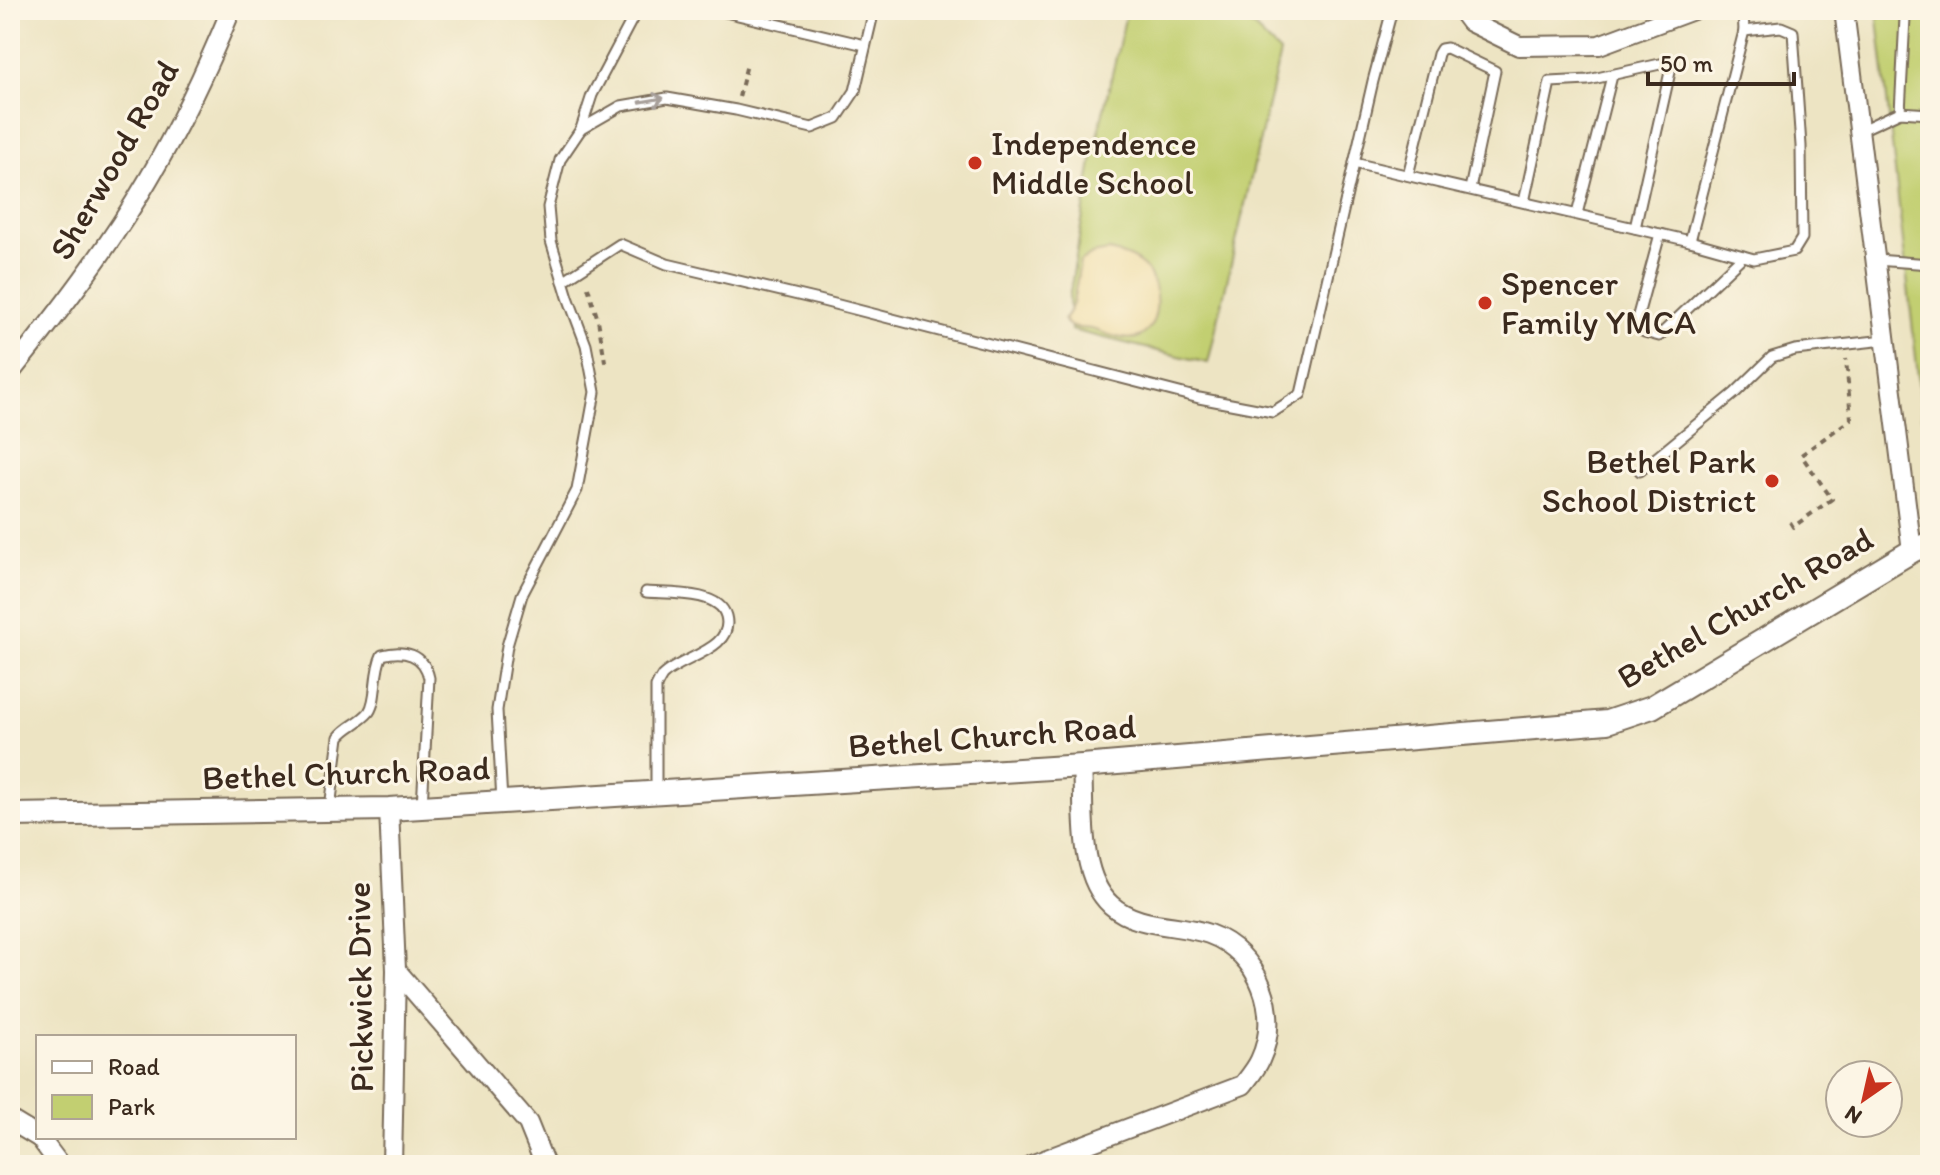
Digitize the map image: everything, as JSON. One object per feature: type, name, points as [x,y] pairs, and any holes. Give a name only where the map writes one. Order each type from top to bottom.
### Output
[{"type":"street","name":"Sherwood Road","points":[[10,373],[62,308],[148,180],[210,60],[231,10]]},
{"type":"street","points":[[1461,10],[1470,22],[1519,46],[1599,45],[1693,10]]},
{"type":"street","points":[[1844,10],[1885,340],[1921,547]]},
{"type":"street","name":"Bethel Church Road","points":[[10,815],[389,809],[1082,766],[1607,722],[1652,707],[1921,547]]},
{"type":"street","points":[[1031,1165],[1243,1085],[1260,1062],[1269,1034],[1267,999],[1256,973],[1236,950],[1210,934],[1135,918],[1112,906],[1097,887],[1088,866],[1082,766]]},
{"type":"street","name":"Pickwick Drive","points":[[389,809],[396,970],[392,1165]]},
{"type":"street","points":[[396,970],[528,1123],[545,1165]]},
{"type":"street","points":[[10,1120],[36,1136]]},
{"type":"street","points":[[40,1139],[60,1165]]},
{"type":"lane","points":[[502,802],[497,710],[507,646],[522,595],[577,490],[595,392],[586,345],[551,241],[548,207],[560,160],[581,129],[592,95],[637,10]]},
{"type":"lane","points":[[717,10],[865,45]]},
{"type":"lane","points":[[581,129],[621,106],[667,98],[812,128],[837,118],[855,91],[874,10]]},
{"type":"lane","points":[[563,281],[620,244],[667,264],[1199,398],[1273,412],[1301,394],[1392,10]]},
{"type":"lane","points":[[1690,241],[1744,31],[1743,10]]},
{"type":"lane","points":[[1900,112],[1908,10]]},
{"type":"lane","points":[[1354,163],[1690,241],[1754,259],[1794,251],[1802,238],[1801,146],[1793,32],[1781,27],[1744,31]]},
{"type":"lane","points":[[1408,175],[1438,54],[1441,49],[1447,48],[1495,71],[1470,189]]},
{"type":"lane","points":[[1524,202],[1552,80],[1579,81],[1660,64],[1670,70],[1635,228]]},
{"type":"lane","points":[[1577,214],[1612,76]]},
{"type":"lane","points":[[1859,131],[1900,112],[1930,114]]},
{"type":"lane","points":[[1660,234],[1637,319],[1644,332],[1659,336],[1743,256]]},
{"type":"lane","points":[[1876,260],[1930,264]]},
{"type":"lane","points":[[1640,471],[1735,393],[1772,357],[1795,350],[1885,340]]},
{"type":"lane","points":[[646,592],[703,596],[717,603],[726,617],[727,627],[720,640],[663,676],[656,687],[656,792]]},
{"type":"lane","points":[[330,810],[339,737],[346,728],[369,712],[373,704],[376,667],[382,655],[393,652],[410,654],[422,661],[427,670],[422,807]]},
{"type":"path","points":[[740,92],[747,64]]},
{"type":"path","points":[[1790,522],[1793,527],[1832,499],[1801,455],[1851,419],[1845,344]]},
{"type":"green space","points":[[1127,10],[1199,10],[1247,21],[1280,53],[1208,363],[1071,330],[1069,298],[1093,156]]},
{"type":"green space","points":[[1877,10],[1930,10],[1930,483]]},
{"type":"sand","points":[[1109,251],[1127,256],[1143,266],[1156,292],[1152,323],[1147,331],[1134,339],[1076,328],[1064,320],[1073,304],[1080,262],[1092,254]]},
{"type":"place","name":"Independence Middle School","points":[[975,163]]},
{"type":"place","name":"Spencer Family YMCA","points":[[1485,303]]},
{"type":"place","name":"Bethel Park School District","points":[[1772,481]]}]
